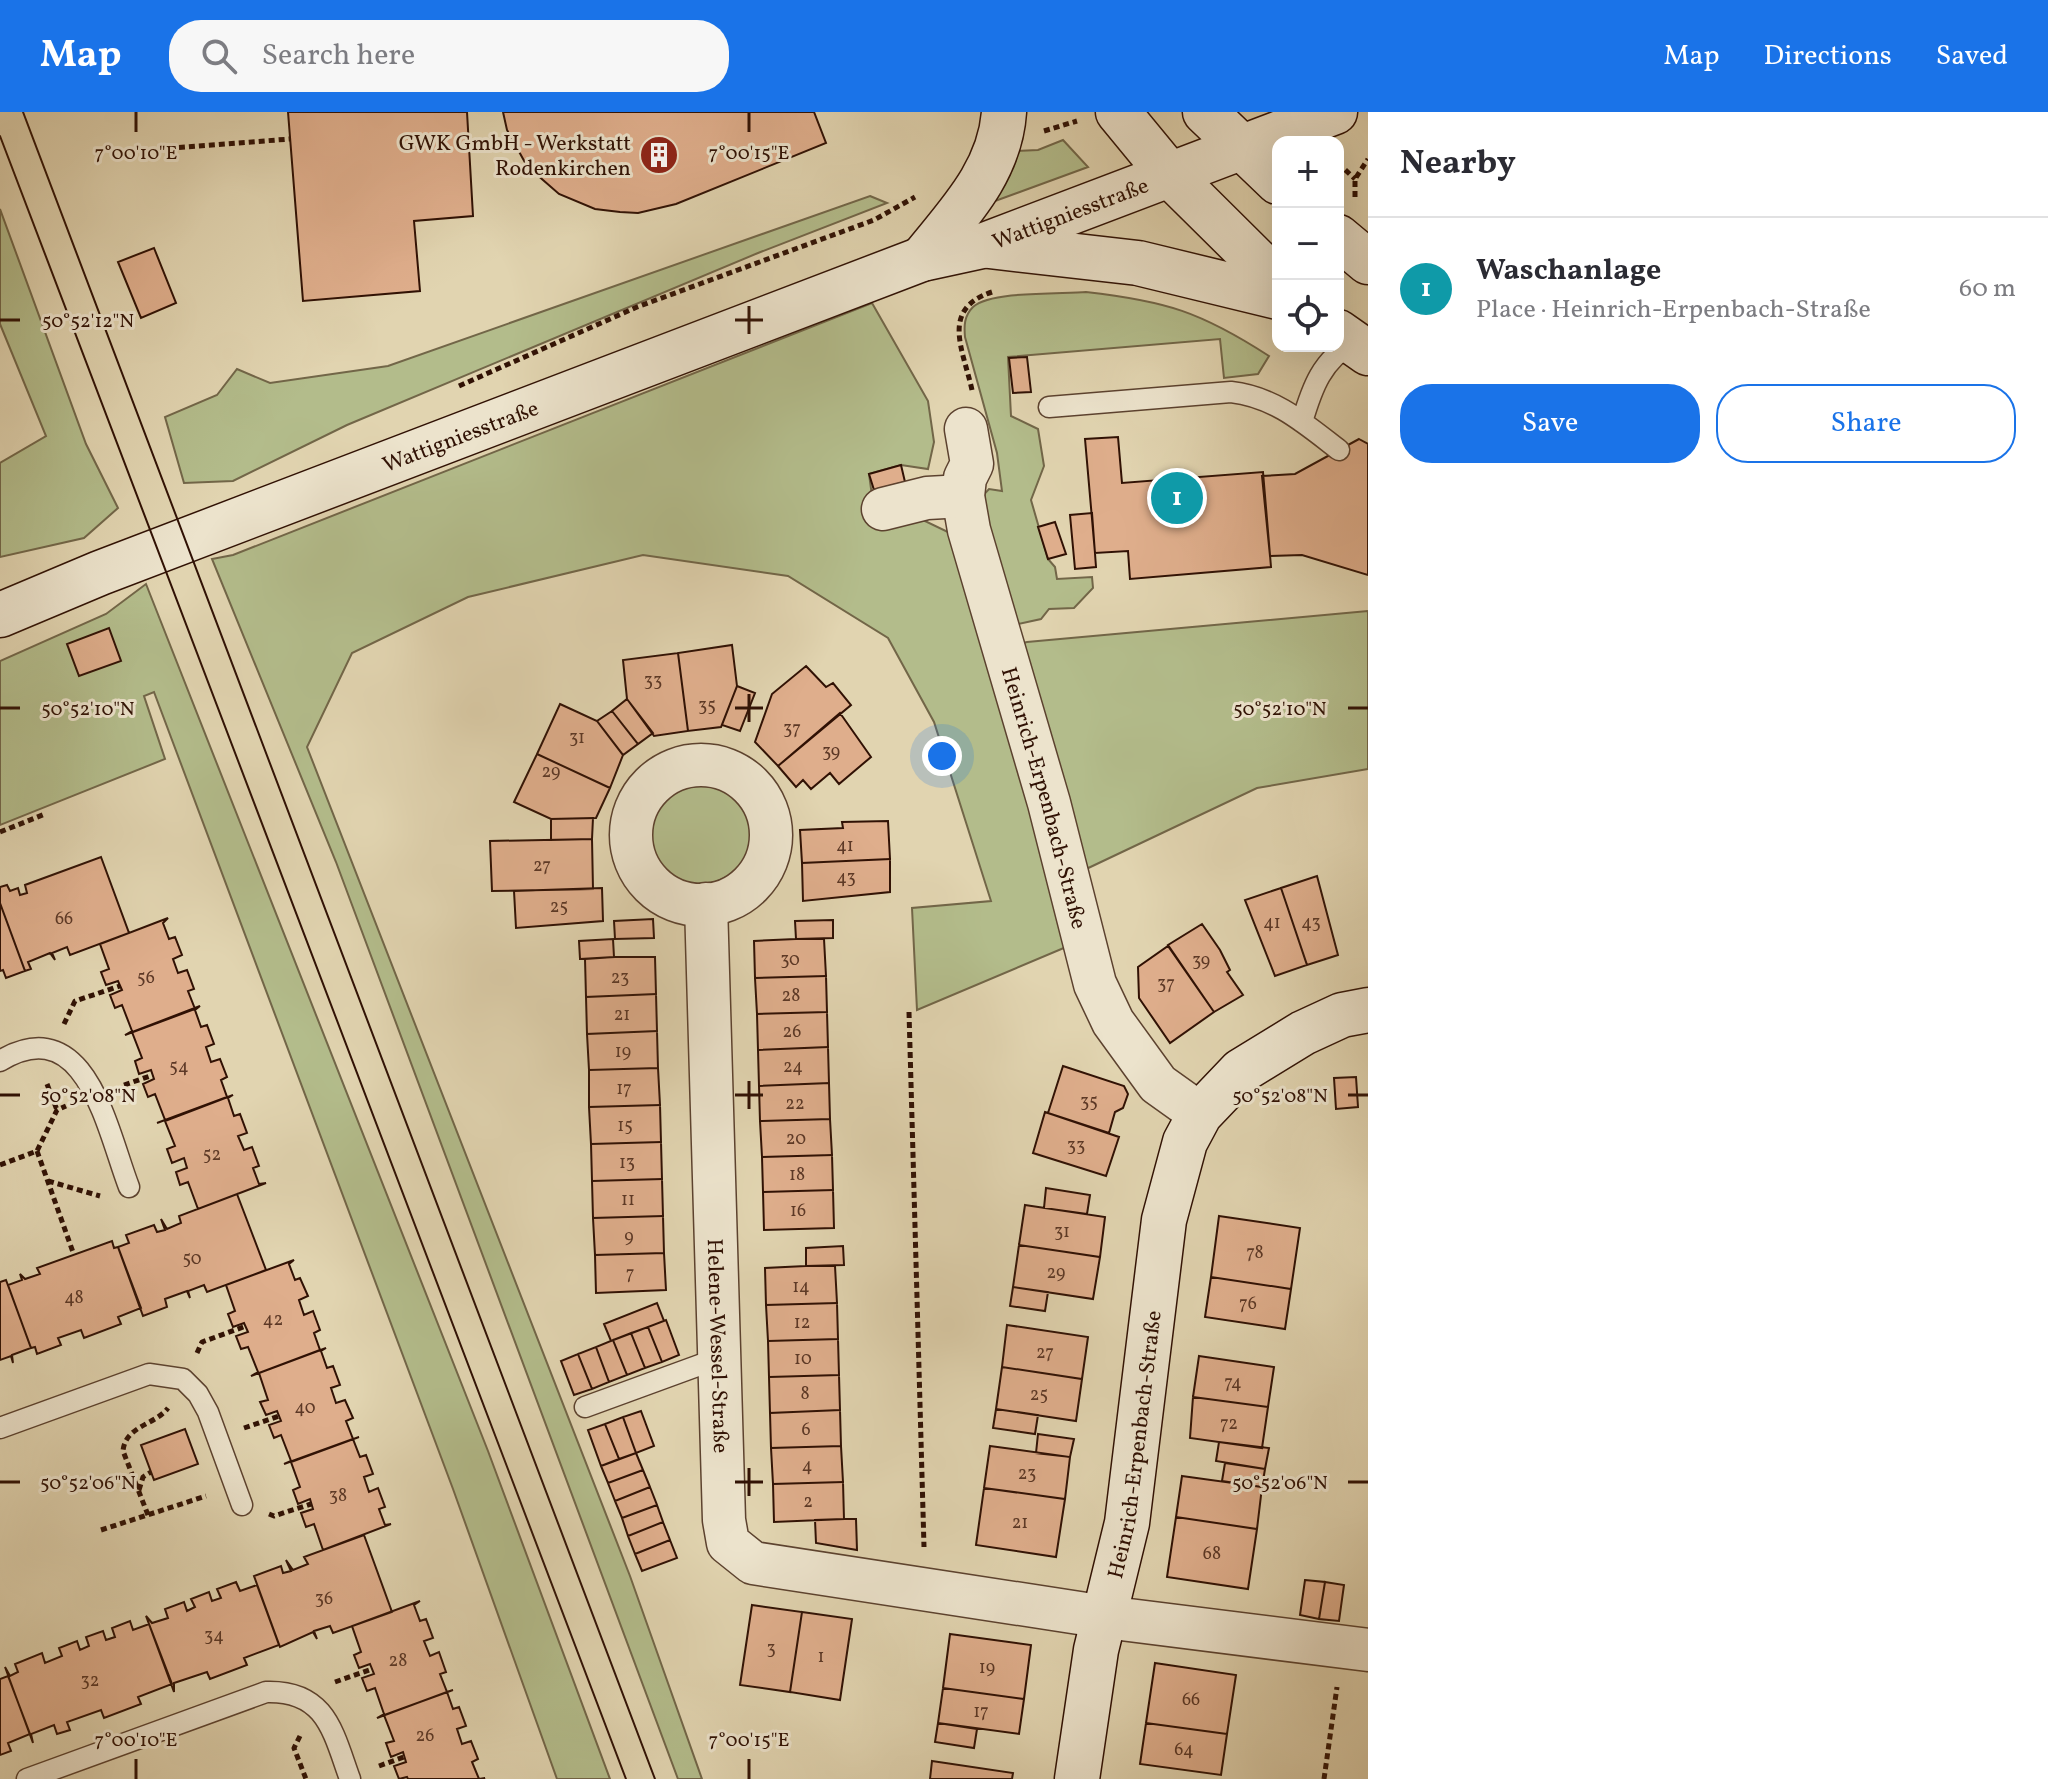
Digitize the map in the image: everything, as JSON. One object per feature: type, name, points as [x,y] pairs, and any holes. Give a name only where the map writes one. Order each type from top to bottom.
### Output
[{"type":"street","name":"Wattigniesstraße","points":[[922,259],[993,165],[1003,132],[1004,112]]},
{"type":"street","points":[[1118,112],[1169,174],[1276,280]]},
{"type":"street","points":[[1205,112],[1272,176]]},
{"type":"street","name":"Wattigniesstraße","points":[[0,615],[100,573],[922,259],[982,246],[1335,112]]},
{"type":"street","points":[[1344,242],[1368,262]]},
{"type":"street","points":[[982,246],[1138,263],[1272,296]]},
{"type":"street","name":"Heinrich-Erpenbach-Straße","points":[[966,429],[972,464],[963,496],[969,530],[1049,803],[1095,984],[1113,1022],[1158,1084],[1200,1114]]},
{"type":"street","points":[[883,509],[927,498],[963,496]]},
{"type":"street","points":[[0,601],[100,573]]},
{"type":"street","name":"Helene-Wessel-Straße","points":[[706,904],[724,1520],[728,1543],[753,1563],[1105,1617],[1356,1648]]},
{"type":"street","name":"Heinrich-Erpenbach-Straße","points":[[1077,1779],[1091,1674],[1127,1523],[1164,1220],[1185,1142],[1200,1114],[1218,1091],[1267,1053],[1342,1015],[1368,1010]]},
{"type":"lane","points":[[1302,422],[1311,393],[1326,363],[1357,342]]},
{"type":"lane","points":[[1049,407],[1231,392],[1259,395],[1339,450]]},
{"type":"lane","points":[[0,1061],[31,1048],[51,1050],[74,1059],[95,1096],[129,1187]]},
{"type":"lane","points":[[585,1407],[719,1358]]},
{"type":"lane","points":[[0,1428],[149,1374],[183,1379],[198,1394],[208,1412],[242,1505]]},
{"type":"lane","points":[[27,1779],[266,1692],[285,1692],[304,1697],[330,1724],[350,1779]]},
{"type":"path","points":[[159,149],[290,139]]},
{"type":"path","points":[[1354,195],[1355,179],[1368,159]]},
{"type":"path","points":[[1344,169],[1355,179]]},
{"type":"path","points":[[966,429],[976,405],[958,328],[961,309],[976,297],[996,290]]},
{"type":"path","points":[[0,832],[45,814]]},
{"type":"path","points":[[909,1012],[926,1589]]},
{"type":"path","points":[[37,1151],[74,1255]]},
{"type":"path","points":[[139,1491],[143,1477],[151,1472]]},
{"type":"path","points":[[1324,1779],[1356,1648]]},
{"type":"green space","points":[[1063,140],[1088,167],[987,204],[1013,151],[1038,150]]},
{"type":"green space","points":[[870,196],[887,203],[758,253],[347,425],[233,481],[184,483],[165,417],[217,395],[237,369],[270,383],[388,366]]},
{"type":"green space","points":[[0,209],[86,444],[118,508],[84,538],[0,557],[0,463],[46,436],[0,324]]},
{"type":"green space","points":[[1086,292],[1139,300],[1182,311],[1223,329],[1269,356],[1258,374],[1224,378],[1220,339],[1008,357],[1011,416],[1038,429],[1044,466],[1031,500],[1048,559],[1055,567],[1057,579],[1092,577],[1093,588],[1074,608],[1049,609],[1041,619],[1009,626],[976,503],[989,489],[1002,491],[997,453],[965,337],[965,321],[973,307],[995,298]]},
{"type":"green space","points":[[872,303],[928,401],[934,442],[928,469],[901,465],[869,474],[876,525],[923,520],[950,533],[984,653],[1027,642],[1368,611],[1368,769],[1257,788],[1082,871],[1078,942],[917,1010],[912,908],[991,901],[934,722],[888,638],[788,576],[643,555],[468,597],[352,653],[307,747],[630,1576],[702,1779],[678,1779],[336,862],[212,559],[233,555]]},
{"type":"green space","points":[[146,584],[488,1451],[610,1779],[557,1779],[453,1489],[154,692],[144,696],[165,759],[0,825],[0,661],[106,614]]},
{"type":"green space","points":[[700,778],[720,782],[738,793],[749,811],[753,831],[749,851],[738,869],[720,880],[700,884],[680,880],[662,869],[651,851],[647,831],[651,811],[662,793],[680,782]]},
{"type":"building","points":[[288,112],[467,112],[473,216],[414,221],[420,291],[303,301]]},
{"type":"building","name":"GWK GmbH - Werkstatt Rodenkirchen","points":[[503,112],[814,112],[826,143],[676,204],[638,213],[620,212],[595,209],[559,194],[527,166],[507,130]]},
{"type":"building","points":[[154,248],[176,303],[141,318],[118,262]]},
{"type":"building","points":[[1027,357],[1031,392],[1013,393],[1009,358]]},
{"type":"building","points":[[1118,437],[1122,483],[1263,472],[1271,567],[1130,579],[1128,551],[1095,553],[1085,439]]},
{"type":"building","points":[[1359,439],[1368,444],[1368,575],[1302,555],[1270,556],[1262,476],[1295,474]]},
{"type":"building","points":[[901,465],[905,482],[874,490],[869,474]]},
{"type":"building","points":[[1092,513],[1096,567],[1075,569],[1070,515]]},
{"type":"building","points":[[1055,522],[1066,554],[1048,559],[1038,527]]},
{"type":"building","points":[[109,628],[121,661],[79,676],[67,644]]},
{"type":"building","points":[[732,645],[737,686],[721,727],[688,731],[678,653]]},
{"type":"building","points":[[678,653],[688,731],[654,736],[627,699],[623,660]]},
{"type":"building","points":[[806,666],[826,687],[833,683],[851,705],[778,766],[755,742],[772,694]]},
{"type":"building","points":[[737,686],[755,693],[740,731],[722,725]]},
{"type":"building","points":[[627,699],[653,733],[638,744],[612,711]]},
{"type":"building","points":[[560,704],[597,721],[623,755],[610,788],[537,754]]},
{"type":"building","points":[[612,711],[638,744],[623,755],[597,721]]},
{"type":"building","points":[[840,713],[871,757],[839,784],[830,773],[811,789],[803,780],[796,787],[778,766]]},
{"type":"building","points":[[537,754],[610,788],[596,818],[551,819],[514,802]]},
{"type":"building","points":[[593,818],[592,839],[551,840],[551,819]]},
{"type":"building","points":[[888,821],[890,859],[802,863],[800,830],[843,828],[842,822]]},
{"type":"building","points":[[592,839],[593,889],[492,891],[490,841]]},
{"type":"building","points":[[101,857],[129,933],[70,955],[67,947],[52,953],[55,960],[50,953],[28,962],[31,969],[25,971],[0,903],[0,887],[7,885],[10,891],[18,888],[20,895],[27,893],[25,885]]},
{"type":"building","points":[[890,859],[890,892],[803,901],[802,863]]},
{"type":"building","points":[[1317,876],[1338,955],[1307,965],[1281,888]]},
{"type":"building","points":[[602,888],[603,921],[516,928],[514,891]]},
{"type":"building","points":[[1281,888],[1307,965],[1275,976],[1245,900]]},
{"type":"building","points":[[0,903],[25,971],[6,978],[3,970],[0,971]]},
{"type":"building","points":[[168,918],[163,923],[169,939],[175,937],[182,955],[173,959],[178,973],[187,970],[194,989],[188,991],[195,1009],[125,1035],[132,1031],[122,1005],[115,1008],[110,995],[122,990],[118,981],[106,985],[101,972],[109,969],[100,944]]},
{"type":"building","points":[[653,919],[654,938],[615,939],[614,921]]},
{"type":"building","points":[[833,920],[833,938],[796,939],[795,921]]},
{"type":"building","points":[[1202,924],[1220,950],[1230,970],[1227,972],[1243,995],[1214,1012],[1168,945]]},
{"type":"building","points":[[613,939],[614,957],[580,959],[579,941]]},
{"type":"building","points":[[824,939],[826,976],[755,978],[754,941]]},
{"type":"building","points":[[1168,946],[1214,1012],[1170,1043],[1139,998],[1138,967]]},
{"type":"building","points":[[655,957],[656,994],[586,997],[585,959]]},
{"type":"building","points":[[826,976],[827,1012],[757,1014],[755,978]]},
{"type":"building","points":[[656,994],[657,1031],[587,1034],[586,997]]},
{"type":"building","points":[[200,1006],[195,1010],[201,1027],[207,1025],[214,1044],[206,1047],[211,1062],[220,1059],[227,1077],[221,1080],[227,1097],[157,1123],[165,1120],[155,1094],[148,1097],[143,1084],[154,1079],[151,1070],[139,1074],[135,1061],[142,1058],[132,1032]]},
{"type":"building","points":[[827,1012],[828,1047],[758,1050],[757,1014]]},
{"type":"building","points":[[657,1031],[658,1068],[589,1070],[587,1034]]},
{"type":"building","points":[[828,1047],[829,1083],[759,1086],[758,1050]]},
{"type":"building","points":[[1063,1066],[1124,1086],[1128,1094],[1123,1108],[1115,1112],[1109,1133],[1048,1113]]},
{"type":"building","points":[[658,1068],[660,1105],[589,1107],[589,1070]]},
{"type":"building","points":[[1356,1077],[1358,1107],[1336,1109],[1334,1078]]},
{"type":"building","points":[[829,1083],[830,1119],[760,1121],[759,1086]]},
{"type":"building","points":[[233,1095],[228,1098],[234,1116],[240,1114],[247,1133],[238,1136],[244,1150],[252,1147],[259,1166],[253,1168],[259,1184],[266,1183],[198,1209],[188,1182],[180,1185],[176,1172],[187,1168],[184,1158],[172,1163],[167,1149],[175,1146],[165,1121]]},
{"type":"building","points":[[660,1105],[661,1142],[591,1144],[589,1107]]},
{"type":"building","points":[[1045,1112],[1119,1137],[1106,1176],[1033,1153]]},
{"type":"building","points":[[830,1119],[832,1155],[762,1157],[760,1121]]},
{"type":"building","points":[[661,1142],[662,1179],[592,1181],[591,1144]]},
{"type":"building","points":[[832,1155],[833,1190],[763,1192],[762,1157]]},
{"type":"building","points":[[662,1179],[663,1216],[593,1218],[592,1181]]},
{"type":"building","points":[[1046,1188],[1090,1195],[1087,1214],[1044,1208]]},
{"type":"building","points":[[833,1190],[834,1228],[764,1230],[763,1192]]},
{"type":"building","points":[[237,1194],[266,1270],[207,1292],[204,1285],[188,1291],[190,1298],[187,1291],[165,1299],[167,1307],[143,1316],[118,1247],[129,1243],[126,1235],[154,1225],[157,1232],[165,1230],[161,1219],[167,1229],[181,1223],[179,1216]]},
{"type":"building","points":[[1025,1205],[1105,1217],[1100,1257],[1019,1245]]},
{"type":"building","points":[[663,1216],[664,1253],[595,1255],[593,1218]]},
{"type":"building","points":[[1219,1216],[1300,1228],[1291,1289],[1211,1277]]},
{"type":"building","points":[[112,1241],[114,1248],[118,1247],[141,1308],[118,1317],[121,1324],[84,1338],[81,1330],[58,1338],[61,1345],[37,1354],[35,1347],[31,1348],[8,1285],[22,1280],[20,1274],[25,1279],[40,1274],[37,1268]]},
{"type":"building","points":[[1019,1245],[1100,1257],[1093,1299],[1013,1287]]},
{"type":"building","points":[[843,1246],[844,1265],[806,1266],[806,1248]]},
{"type":"building","points":[[664,1253],[666,1290],[596,1293],[595,1255]]},
{"type":"building","points":[[294,1260],[289,1264],[295,1280],[300,1278],[308,1296],[299,1300],[304,1315],[313,1311],[320,1330],[314,1333],[320,1350],[251,1376],[258,1372],[248,1347],[241,1349],[236,1336],[248,1332],[244,1323],[233,1327],[228,1314],[235,1311],[226,1285]]},
{"type":"building","points":[[835,1266],[837,1303],[766,1305],[765,1268]]},
{"type":"building","points":[[1211,1277],[1291,1289],[1285,1329],[1205,1317]]},
{"type":"building","points":[[6,1280],[31,1348],[12,1355],[13,1363],[11,1356],[0,1360],[0,1282]]},
{"type":"building","points":[[1013,1287],[1048,1292],[1045,1311],[1010,1306]]},
{"type":"building","points":[[657,1303],[664,1321],[611,1341],[604,1324]]},
{"type":"building","points":[[837,1303],[838,1339],[768,1341],[766,1305]]},
{"type":"building","points":[[666,1320],[679,1355],[662,1362],[648,1327]]},
{"type":"building","points":[[1007,1325],[1088,1337],[1082,1379],[1002,1367]]},
{"type":"building","points":[[648,1327],[662,1362],[645,1368],[631,1333]]},
{"type":"building","points":[[631,1333],[645,1368],[627,1375],[613,1340]]},
{"type":"building","points":[[838,1339],[839,1375],[769,1377],[768,1341]]},
{"type":"building","points":[[613,1340],[627,1375],[609,1382],[596,1347]]},
{"type":"building","points":[[596,1347],[609,1382],[592,1389],[578,1354]]},
{"type":"building","points":[[326,1348],[321,1351],[327,1368],[333,1366],[340,1385],[331,1388],[336,1403],[345,1400],[353,1418],[346,1421],[353,1439],[284,1464],[291,1461],[281,1435],[274,1438],[269,1425],[281,1421],[277,1411],[266,1415],[260,1402],[268,1400],[259,1373]]},
{"type":"building","points":[[578,1354],[592,1389],[574,1395],[561,1361]]},
{"type":"building","points":[[1199,1356],[1274,1367],[1268,1407],[1193,1397]]},
{"type":"building","points":[[1002,1367],[1082,1379],[1076,1421],[996,1409]]},
{"type":"building","points":[[839,1375],[840,1410],[770,1413],[769,1377]]},
{"type":"building","points":[[1193,1397],[1268,1407],[1262,1448],[1190,1438]]},
{"type":"building","points":[[996,1409],[1038,1415],[1035,1434],[993,1428]]},
{"type":"building","points":[[840,1410],[841,1446],[771,1448],[770,1413]]},
{"type":"building","points":[[641,1411],[654,1446],[636,1453],[623,1417]]},
{"type":"building","points":[[623,1417],[636,1453],[619,1459],[605,1424]]},
{"type":"building","points":[[605,1424],[619,1459],[601,1466],[588,1430]]},
{"type":"building","points":[[185,1429],[198,1464],[154,1480],[141,1445]]},
{"type":"building","points":[[1038,1434],[1074,1439],[1070,1457],[1036,1453]]},
{"type":"building","points":[[353,1439],[360,1457],[366,1455],[373,1474],[364,1477],[369,1492],[378,1488],[385,1507],[379,1509],[385,1525],[391,1524],[323,1550],[314,1524],[306,1527],[301,1513],[313,1509],[310,1499],[298,1504],[293,1490],[300,1487],[291,1462]]},
{"type":"building","points":[[1219,1442],[1269,1448],[1265,1469],[1216,1461]]},
{"type":"building","points":[[841,1446],[843,1482],[773,1484],[771,1448]]},
{"type":"building","points":[[990,1446],[1070,1457],[1065,1499],[984,1488]]},
{"type":"building","points":[[636,1453],[643,1470],[608,1483],[601,1466]]},
{"type":"building","points":[[1225,1463],[1265,1469],[1262,1487],[1222,1481]]},
{"type":"building","points":[[643,1470],[650,1487],[615,1501],[608,1483]]},
{"type":"building","points":[[1182,1476],[1262,1487],[1257,1529],[1176,1517]]},
{"type":"building","points":[[843,1482],[844,1519],[774,1522],[773,1484]]},
{"type":"building","points":[[650,1487],[657,1505],[622,1518],[615,1501]]},
{"type":"building","points":[[984,1488],[1065,1499],[1056,1557],[976,1545]]},
{"type":"building","points":[[657,1505],[663,1522],[628,1536],[622,1518]]},
{"type":"building","points":[[1176,1517],[1257,1529],[1248,1589],[1167,1577]]},
{"type":"building","points":[[856,1519],[857,1550],[816,1543],[815,1520]]},
{"type":"building","points":[[663,1522],[670,1540],[635,1554],[628,1536]]},
{"type":"building","points":[[364,1535],[392,1612],[333,1633],[330,1626],[314,1631],[317,1639],[313,1632],[280,1647],[254,1576],[281,1566],[283,1573],[291,1571],[286,1560],[293,1570],[308,1564],[304,1557]]},
{"type":"building","points":[[670,1540],[677,1558],[642,1571],[635,1554]]},
{"type":"building","points":[[1305,1580],[1325,1582],[1319,1619],[1300,1615]]},
{"type":"building","points":[[236,1582],[240,1591],[257,1585],[279,1645],[244,1658],[247,1665],[210,1679],[207,1672],[174,1683],[174,1692],[146,1616],[152,1623],[168,1618],[165,1609],[184,1602],[187,1611],[195,1607],[191,1599],[209,1592],[212,1601],[221,1598],[217,1589]]},
{"type":"building","points":[[1325,1582],[1344,1585],[1339,1621],[1319,1619]]},
{"type":"building","points":[[420,1601],[414,1605],[420,1621],[426,1619],[433,1638],[424,1641],[430,1656],[439,1652],[446,1672],[440,1674],[447,1692],[377,1718],[384,1714],[375,1688],[367,1691],[362,1678],[374,1674],[370,1664],[359,1668],[354,1655],[361,1652],[352,1626]]},
{"type":"building","points":[[752,1605],[802,1612],[790,1692],[740,1685]]},
{"type":"building","points":[[802,1612],[852,1619],[840,1700],[790,1692]]},
{"type":"building","points":[[130,1621],[133,1630],[149,1624],[172,1684],[138,1697],[141,1704],[104,1718],[101,1710],[67,1722],[70,1730],[57,1734],[54,1725],[31,1734],[33,1743],[5,1667],[10,1676],[18,1672],[15,1664],[42,1653],[45,1663],[62,1656],[59,1648],[77,1641],[80,1650],[89,1646],[86,1637],[103,1631],[106,1640],[115,1637],[112,1628]]},
{"type":"building","points":[[950,1634],[1031,1645],[1024,1699],[943,1688]]},
{"type":"building","points":[[1155,1663],[1236,1675],[1227,1734],[1146,1723]]},
{"type":"building","points":[[8,1676],[30,1734],[8,1743],[11,1751],[0,1755],[0,1679]]},
{"type":"building","points":[[943,1688],[1024,1699],[1019,1734],[938,1723]]},
{"type":"building","points":[[447,1692],[453,1709],[459,1707],[466,1726],[457,1729],[462,1744],[471,1741],[478,1759],[472,1762],[479,1779],[399,1779],[394,1766],[406,1762],[403,1752],[391,1757],[386,1743],[394,1741],[384,1715]]},
{"type":"building","points":[[938,1723],[977,1729],[974,1748],[935,1742]]},
{"type":"building","points":[[1146,1723],[1227,1734],[1221,1775],[1140,1764]]},
{"type":"building","points":[[932,1761],[1013,1773],[1012,1779],[930,1779]]},
{"type":"tram line","points":[[23,112],[655,1779]]},
{"type":"tram line","points":[[0,136],[626,1779]]},
{"type":"place","name":"GWK GmbH - Werkstatt Rodenkirchen","points":[[659,155]]},
{"type":"place","name":"Waschanlage","points":[[1177,498]]}]
